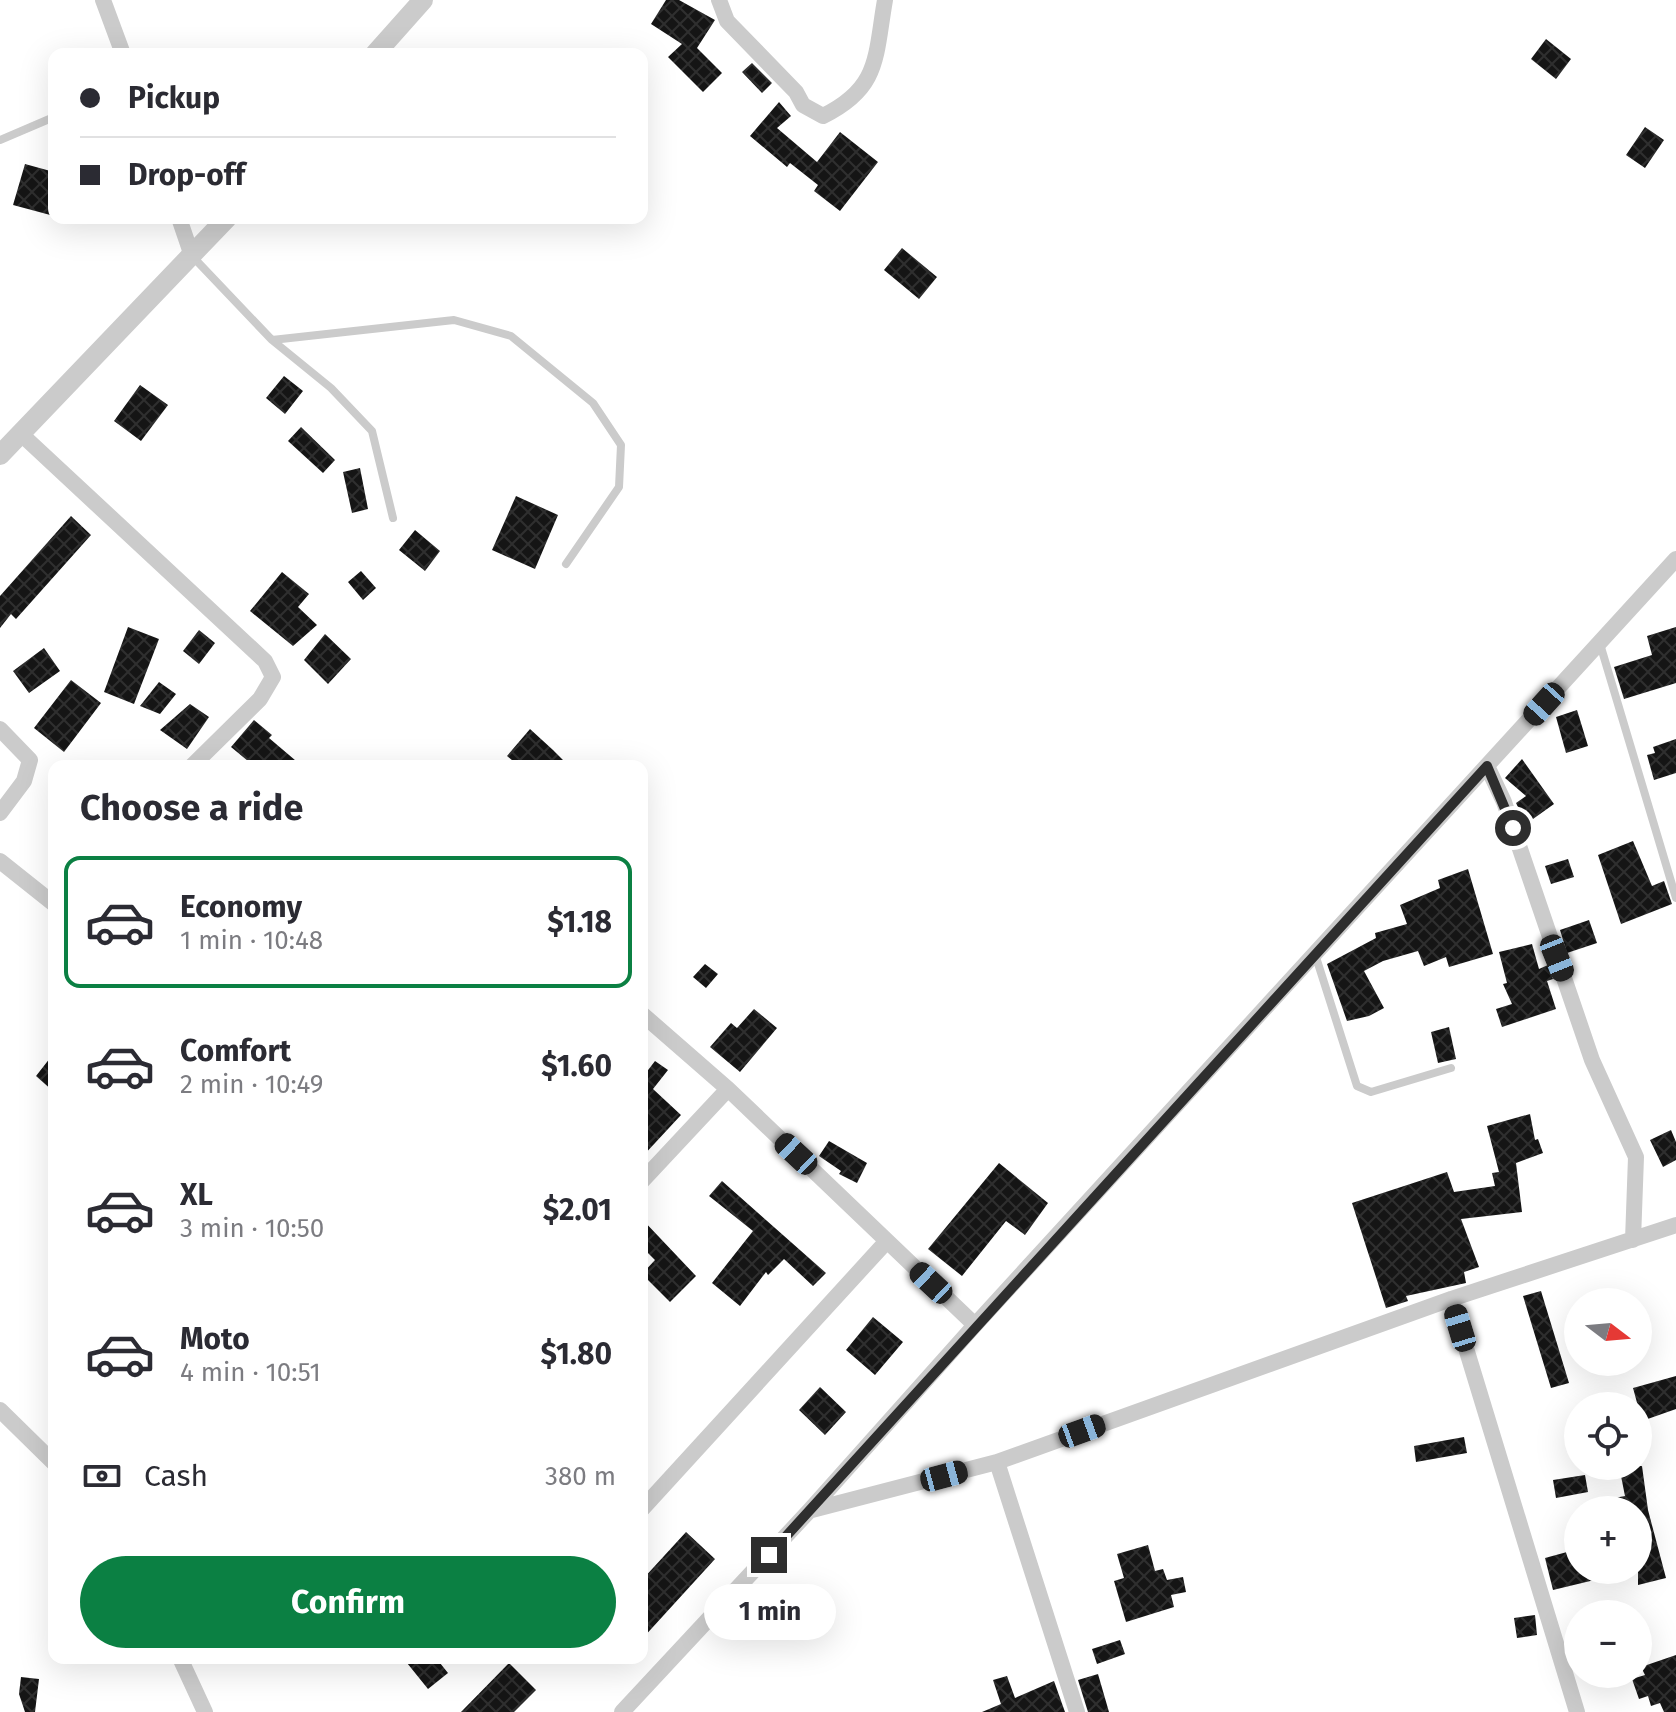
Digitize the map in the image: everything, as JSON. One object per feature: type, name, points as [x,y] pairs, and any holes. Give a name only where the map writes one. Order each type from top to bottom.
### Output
[{"type":"street","points":[[103,0],[121,48]]},
{"type":"street","points":[[380,48],[423,0]]},
{"type":"street","points":[[719,0],[727,21],[796,92],[803,105],[823,116],[849,103],[871,77],[885,0]]},
{"type":"street","points":[[181,224],[192,256]]},
{"type":"street","points":[[0,455],[221,224]]},
{"type":"street","points":[[20,433],[265,661],[273,677],[260,699],[198,760]]},
{"type":"street","points":[[622,1712],[810,1510],[975,1325],[1676,559]]},
{"type":"street","points":[[0,729],[30,760],[24,781],[0,813]]},
{"type":"street","points":[[1487,766],[1504,802],[1592,1060],[1636,1157],[1633,1240]]},
{"type":"street","points":[[0,861],[48,899]]},
{"type":"street","points":[[648,1020],[728,1089],[975,1325]]},
{"type":"street","points":[[648,1175],[728,1089]]},
{"type":"street","points":[[810,1510],[997,1462],[1451,1299],[1676,1225]]},
{"type":"street","points":[[648,1502],[887,1241]]},
{"type":"street","points":[[1451,1299],[1577,1712]]},
{"type":"street","points":[[0,1410],[48,1457]]},
{"type":"street","points":[[997,1462],[1077,1712]]},
{"type":"street","points":[[183,1664],[205,1712]]},
{"type":"lane","points":[[0,140],[48,120]]},
{"type":"lane","points":[[192,256],[272,340],[331,388],[372,431],[393,518]]},
{"type":"lane","points":[[272,340],[454,320],[511,336],[593,403],[621,445],[619,487],[566,564]]},
{"type":"lane","points":[[1600,643],[1676,898]]},
{"type":"lane","points":[[1315,954],[1357,1086],[1371,1092],[1451,1068]]},
{"type":"building","points":[[666,0],[679,0],[715,20],[697,48],[722,73],[703,92],[668,57],[682,44],[651,24]]},
{"type":"building","points":[[1546,39],[1571,59],[1556,79],[1531,59]]},
{"type":"building","points":[[752,63],[772,83],[762,93],[742,72]]},
{"type":"building","points":[[779,102],[791,116],[777,128],[817,162],[840,132],[878,162],[840,211],[814,191],[818,185],[790,163],[787,167],[750,136]]},
{"type":"building","points":[[1645,127],[1664,140],[1645,168],[1626,155]]},
{"type":"building","points":[[25,164],[48,170],[48,214],[13,205]]},
{"type":"building","points":[[902,248],[937,277],[919,299],[884,270]]},
{"type":"building","points":[[284,376],[303,391],[285,414],[266,398]]},
{"type":"building","points":[[140,385],[168,405],[141,441],[114,421]]},
{"type":"building","points":[[301,427],[335,460],[323,473],[288,441]]},
{"type":"building","points":[[360,468],[368,509],[352,513],[343,472]]},
{"type":"building","points":[[516,496],[558,515],[535,569],[492,550]]},
{"type":"building","points":[[71,516],[91,535],[16,619],[11,614],[0,628],[0,596]]},
{"type":"building","points":[[415,530],[440,551],[425,571],[399,550]]},
{"type":"building","points":[[361,571],[376,588],[363,600],[348,582]]},
{"type":"building","points":[[282,572],[309,594],[298,607],[317,625],[293,646],[250,611]]},
{"type":"building","points":[[128,627],[159,639],[134,704],[104,692]]},
{"type":"building","points":[[1676,627],[1676,683],[1624,699],[1614,667],[1652,655],[1647,636]]},
{"type":"building","points":[[199,630],[215,643],[199,664],[183,651]]},
{"type":"building","points":[[325,634],[351,659],[328,684],[304,660]]},
{"type":"building","points":[[44,648],[60,671],[29,693],[13,671]]},
{"type":"building","points":[[71,680],[101,703],[64,752],[34,728]]},
{"type":"building","points":[[159,682],[176,694],[160,714],[140,706]]},
{"type":"building","points":[[190,704],[209,717],[187,749],[160,730]]},
{"type":"building","points":[[1577,710],[1588,746],[1566,753],[1556,717]]},
{"type":"building","points":[[254,720],[295,760],[247,760],[231,747]]},
{"type":"building","points":[[530,729],[563,760],[512,760],[507,756]]},
{"type":"building","points":[[1676,739],[1676,773],[1654,780],[1647,755],[1655,753],[1653,747]]},
{"type":"building","points":[[1522,759],[1554,804],[1526,824],[1516,803],[1526,796],[1505,778]]},
{"type":"building","points":[[1633,841],[1652,886],[1664,881],[1672,904],[1621,924],[1598,855]]},
{"type":"building","points":[[1568,859],[1574,877],[1551,884],[1545,866]]},
{"type":"building","points":[[1468,869],[1493,954],[1449,967],[1446,957],[1424,966],[1418,951],[1383,961],[1364,971],[1384,1008],[1369,1016],[1347,1021],[1327,964],[1376,938],[1375,933],[1407,924],[1400,905],[1440,888],[1438,880]]},
{"type":"building","points":[[1589,920],[1597,943],[1567,953],[1560,930]]},
{"type":"building","points":[[1532,944],[1539,969],[1548,965],[1553,979],[1547,981],[1556,1009],[1502,1027],[1496,1009],[1512,1004],[1503,984],[1507,983],[1499,952]]},
{"type":"building","points":[[705,964],[718,974],[706,988],[693,977]]},
{"type":"building","points":[[754,1009],[777,1028],[740,1072],[710,1047],[731,1023],[737,1028]]},
{"type":"building","points":[[1449,1027],[1456,1059],[1438,1063],[1431,1032]]},
{"type":"building","points":[[48,1061],[48,1087],[36,1076]]},
{"type":"building","points":[[655,1061],[668,1070],[653,1089],[681,1115],[648,1151],[648,1070]]},
{"type":"building","points":[[1530,1114],[1535,1140],[1538,1139],[1543,1153],[1516,1163],[1522,1212],[1461,1219],[1479,1267],[1464,1272],[1466,1283],[1406,1296],[1408,1301],[1386,1308],[1352,1203],[1447,1172],[1454,1192],[1495,1186],[1492,1173],[1499,1172],[1487,1126]]},
{"type":"building","points":[[1671,1130],[1676,1142],[1676,1160],[1663,1167],[1650,1140]]},
{"type":"building","points":[[829,1141],[867,1163],[857,1183],[839,1174],[841,1171],[819,1156]]},
{"type":"building","points":[[999,1163],[1048,1203],[1025,1235],[1006,1221],[962,1276],[928,1249]]},
{"type":"building","points":[[722,1181],[826,1273],[813,1286],[784,1259],[768,1275],[766,1272],[740,1306],[712,1283],[753,1231],[709,1196]]},
{"type":"building","points":[[648,1225],[696,1276],[670,1302],[648,1280],[648,1268],[655,1260],[648,1253]]},
{"type":"building","points":[[1541,1291],[1564,1367],[1564,1376],[1569,1383],[1551,1388],[1523,1296]]},
{"type":"building","points":[[873,1317],[903,1342],[875,1375],[846,1350]]},
{"type":"building","points":[[1676,1376],[1676,1409],[1652,1417],[1652,1392],[1634,1392],[1633,1388]]},
{"type":"building","points":[[820,1387],[846,1412],[825,1435],[799,1410]]},
{"type":"building","points":[[1464,1437],[1467,1453],[1416,1462],[1414,1446]]},
{"type":"building","points":[[1553,1480],[1586,1480],[1588,1492],[1556,1498]]},
{"type":"building","points":[[1622,1480],[1644,1480],[1646,1496],[1625,1496]]},
{"type":"building","points":[[1652,1525],[1666,1578],[1652,1582]]},
{"type":"building","points":[[686,1532],[715,1559],[648,1632],[648,1573]]},
{"type":"building","points":[[1148,1545],[1155,1571],[1163,1569],[1167,1580],[1183,1577],[1186,1592],[1171,1595],[1174,1607],[1126,1622],[1114,1581],[1124,1578],[1117,1554]]},
{"type":"building","points":[[1564,1553],[1564,1584],[1578,1584],[1553,1590],[1545,1558]]},
{"type":"building","points":[[1535,1615],[1537,1635],[1517,1638],[1514,1618]]},
{"type":"building","points":[[1120,1640],[1125,1654],[1097,1664],[1092,1649]]},
{"type":"building","points":[[1676,1655],[1676,1712],[1664,1712],[1660,1703],[1651,1706],[1648,1696],[1639,1699],[1635,1688],[1652,1688],[1652,1663]]},
{"type":"building","points":[[408,1664],[441,1664],[448,1673],[428,1689]]},
{"type":"building","points":[[508,1664],[536,1690],[514,1712],[461,1712]]},
{"type":"building","points":[[1098,1674],[1109,1712],[1088,1712],[1078,1680]]},
{"type":"building","points":[[1007,1676],[1015,1698],[1054,1681],[1065,1712],[982,1712],[1001,1704],[993,1680]]},
{"type":"building","points":[[21,1677],[39,1679],[35,1712],[25,1712],[19,1694]]},
{"type":"route","points":[[769,1555],[975,1325],[1487,766],[1513,828]]}]
